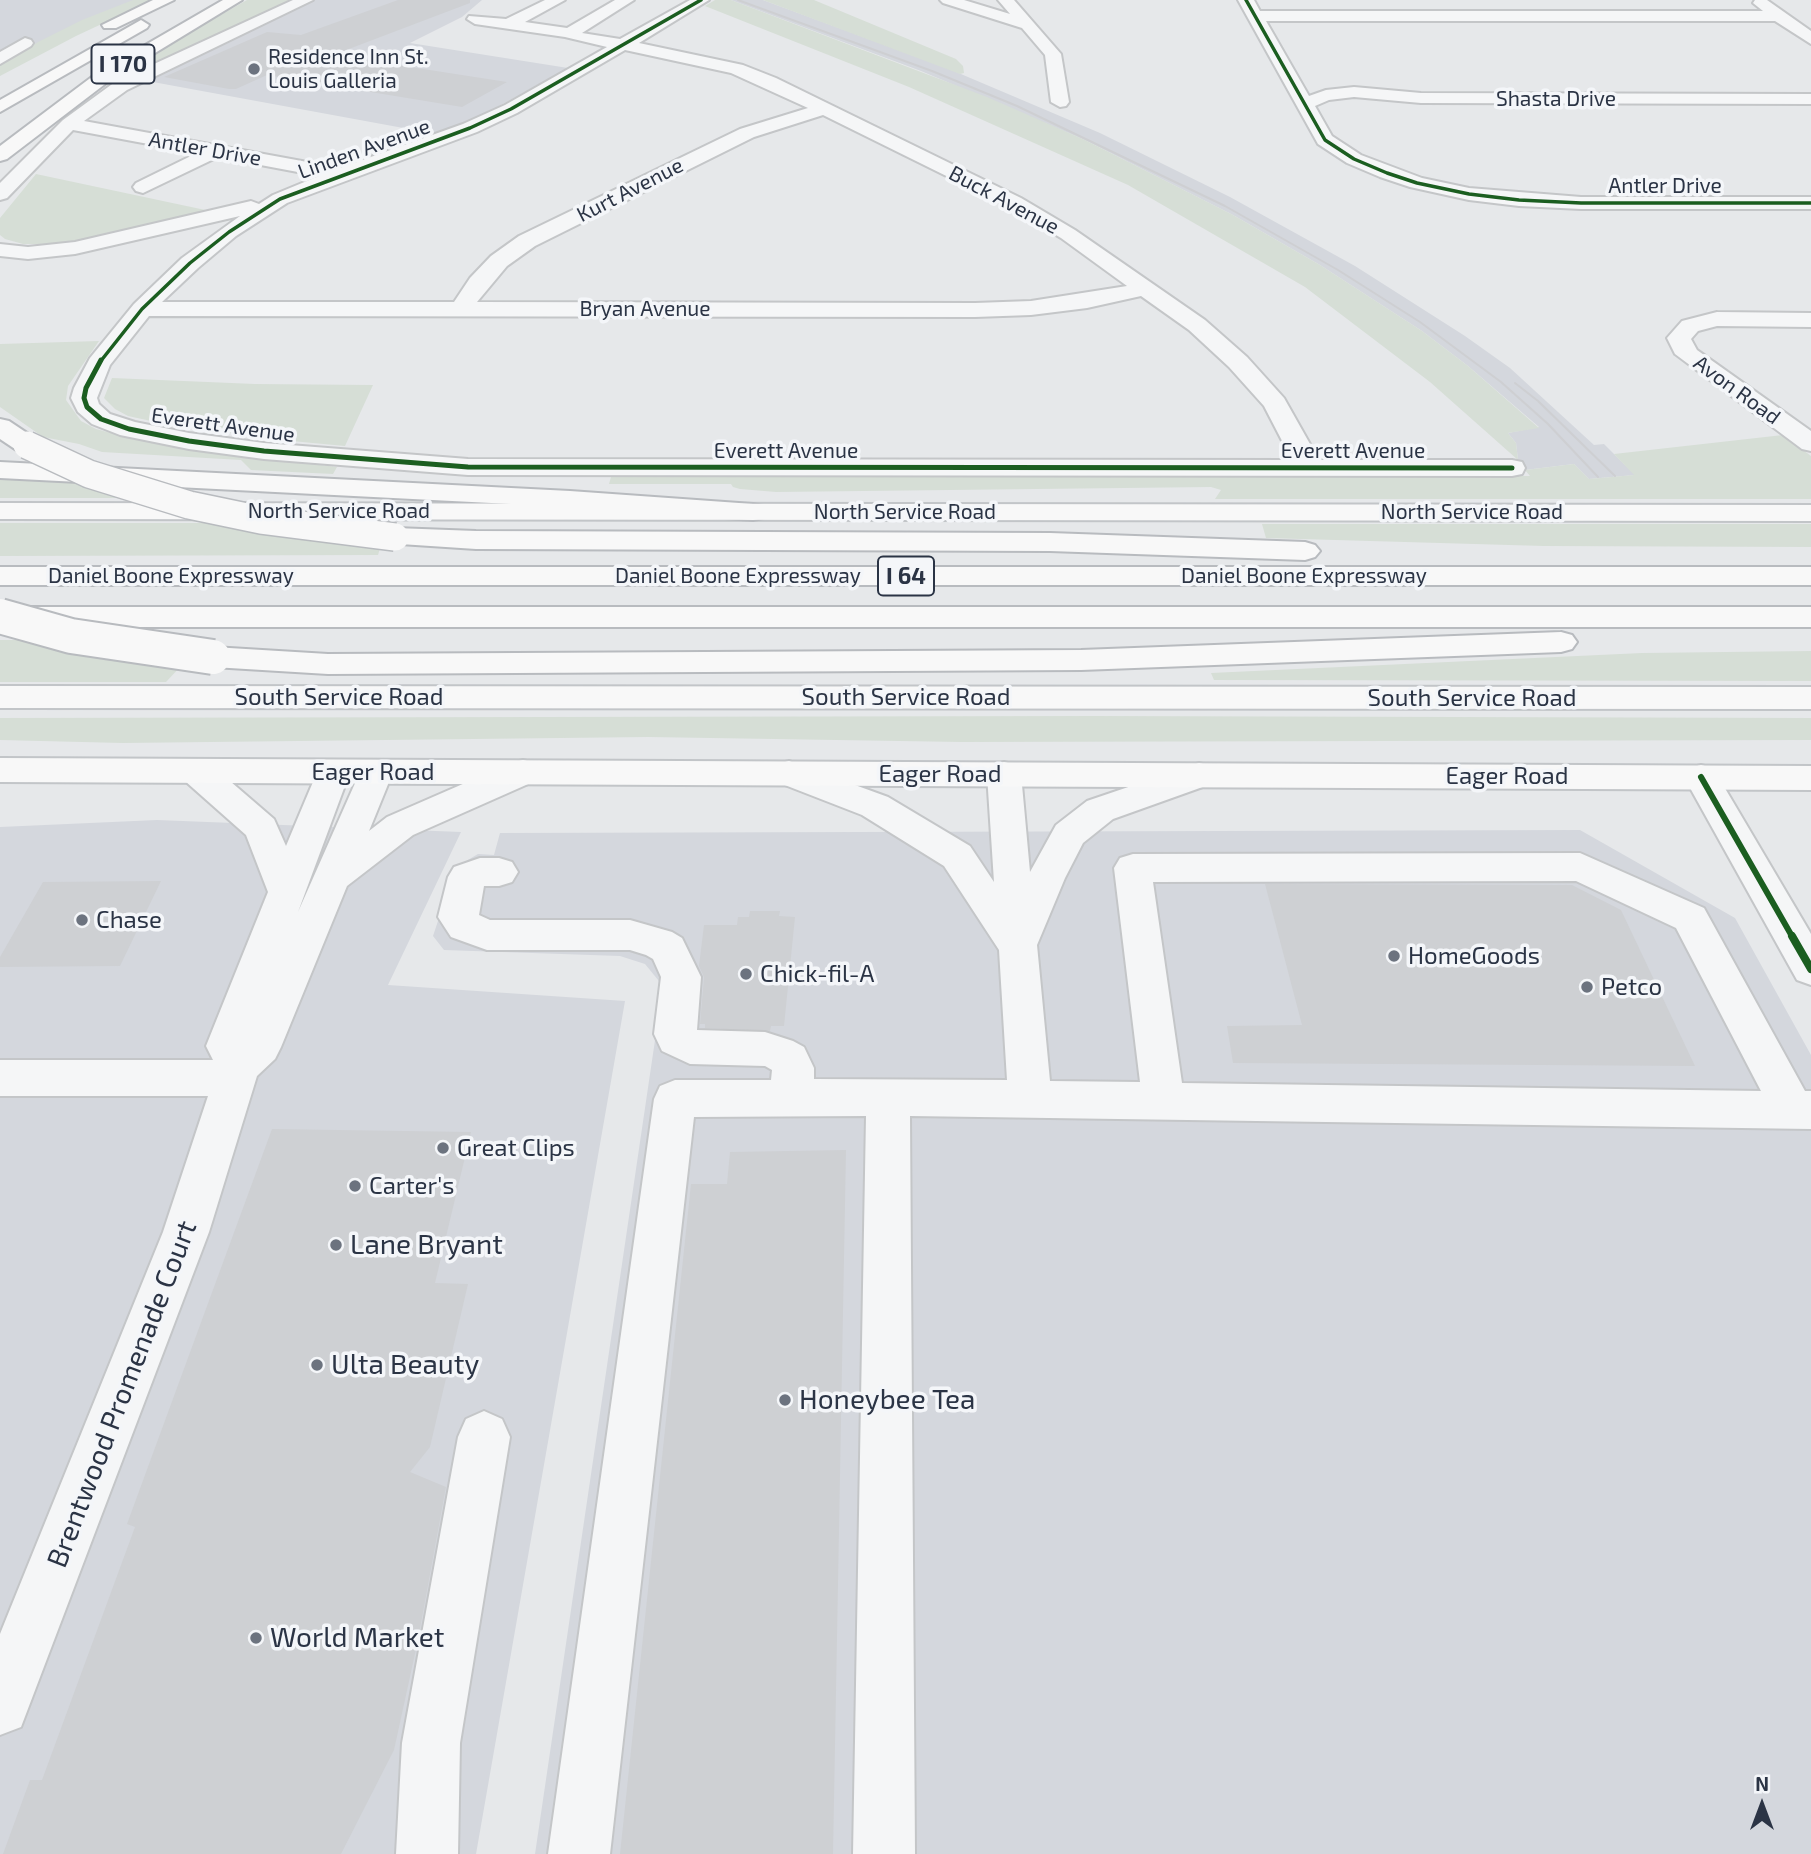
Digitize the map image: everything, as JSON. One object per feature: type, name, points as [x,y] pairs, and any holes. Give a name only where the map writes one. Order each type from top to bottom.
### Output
[{"type":"main road","points":[[9,115],[213,0]]},
{"type":"main road","name":"I 170","points":[[21,139],[103,77],[234,0]]},
{"type":"main road","points":[[88,36],[172,3]]},
{"type":"main road","name":"I 170","points":[[51,76],[172,3]]},
{"type":"main road","points":[[9,115],[51,76]]},
{"type":"main road","points":[[0,107],[51,76]]},
{"type":"main road","points":[[0,155],[21,139]]},
{"type":"main road","points":[[0,161],[21,139]]},
{"type":"main road","points":[[0,427],[27,445],[89,474],[189,505],[285,524],[395,537],[476,540],[1051,542],[1811,566]]},
{"type":"main road","points":[[0,470],[570,499],[753,512]]},
{"type":"main road","name":"North Service Road","points":[[0,511],[1811,513]]},
{"type":"main road","name":"Daniel Boone Expressway","points":[[0,576],[1811,576]]},
{"type":"main road","points":[[0,617],[71,636],[213,657],[328,664],[1168,658],[1811,634]]},
{"type":"main road","name":"Daniel Boone Expressway","points":[[0,617],[1811,617]]},
{"type":"main road","name":"South Service Road","points":[[0,697],[1811,698]]},
{"type":"main road","name":"Eager Road","points":[[0,770],[1811,778]]},
{"type":"main road","name":"Eager Road","points":[[0,783],[69,772]]},
{"type":"street","points":[[0,194],[69,124],[121,86],[306,0]]},
{"type":"street","points":[[508,24],[557,0]]},
{"type":"street","points":[[543,44],[626,0]]},
{"type":"street","name":"Linden Avenue","points":[[86,388],[99,363],[163,287],[201,254],[280,199],[481,123],[701,0]]},
{"type":"street","points":[[948,0],[1025,24]]},
{"type":"street","points":[[1006,0],[1053,54],[1060,102]]},
{"type":"street","points":[[1757,0],[1811,38]]},
{"type":"street","points":[[1251,8],[1781,16]]},
{"type":"street","name":"Antler Drive","points":[[1251,8],[1325,140],[1354,159],[1417,183],[1469,194],[1519,200],[1581,203],[1811,203]]},
{"type":"street","name":"Buck Avenue","points":[[475,19],[567,33],[572,37],[676,54],[737,69],[1014,202],[1068,234],[1197,325],[1238,362],[1275,403],[1310,468]]},
{"type":"street","points":[[0,42],[25,43],[0,59]]},
{"type":"street","points":[[1276,55],[1310,75],[1379,93]]},
{"type":"street","name":"Shasta Drive","points":[[1303,104],[1339,92],[1421,98],[1811,99]]},
{"type":"street","name":"Kurt Avenue","points":[[461,309],[478,283],[499,261],[527,241],[747,133],[823,109]]},
{"type":"street","name":"Antler Drive","points":[[69,124],[341,174]]},
{"type":"street","points":[[143,187],[216,151]]},
{"type":"street","points":[[0,250],[28,253],[52,251],[137,235],[280,199]]},
{"type":"street","points":[[137,235],[179,239],[192,245],[201,254]]},
{"type":"street","name":"Bryan Avenue","points":[[142,309],[975,310],[1054,305],[1147,288]]},
{"type":"street","name":"Avon Road","points":[[1811,320],[1717,320],[1690,326],[1679,338],[1687,354],[1811,443]]},
{"type":"street","name":"Everett Avenue","points":[[86,388],[84,398],[87,407],[101,419],[129,429],[264,451],[430,465],[547,469],[1513,468]]},
{"type":"street","points":[[197,772],[261,828],[286,891]]},
{"type":"street","points":[[0,1078],[238,1073],[227,1046],[333,772]]},
{"type":"street","name":"Brentwood Promenade Court","points":[[0,1706],[186,1231],[238,1073],[260,1047],[376,772]]},
{"type":"street","points":[[331,881],[400,826],[523,772]]},
{"type":"street","points":[[789,773],[875,806],[957,856],[1017,947]]},
{"type":"street","points":[[1004,774],[1030,1098]]},
{"type":"street","points":[[1017,947],[1046,878],[1069,834],[1100,810],[1199,775]]},
{"type":"street","points":[[1701,777],[1811,969]]},
{"type":"street","points":[[1163,1099],[1133,868],[1580,867],[1690,918],[1802,1110]]},
{"type":"street","points":[[499,872],[480,872],[467,877],[457,917],[465,926],[487,935],[630,935],[659,943],[668,949],[681,977],[675,1034],[677,1039],[690,1047],[765,1049],[778,1053],[789,1059],[793,1068],[792,1098]]},
{"type":"street","points":[[884,1854],[888,1097]]},
{"type":"street","points":[[579,1854],[675,1099],[1163,1099],[1294,1104],[1802,1110]]},
{"type":"street","points":[[427,1854],[431,1743],[484,1437]]},
{"type":"shaded area","points":[[0,0],[140,0],[0,73]]},
{"type":"shaded area","points":[[133,0],[153,0],[0,76],[0,66],[38,42],[82,20]]},
{"type":"shaded area","points":[[247,0],[294,0],[102,89],[157,51]]},
{"type":"shaded area","points":[[313,0],[482,0],[462,17],[410,43],[568,68],[492,110],[436,134],[142,80]]},
{"type":"shaded area","points":[[715,0],[731,0],[987,97],[1085,140],[1233,215],[1320,265],[1422,331],[1468,366],[1539,428],[1508,433],[1516,443],[1518,460],[1430,382],[1305,287],[1128,185],[909,87],[705,6]]},
{"type":"shaded area","points":[[731,0],[763,0],[942,66],[1100,133],[1230,197],[1355,266],[1465,336],[1510,368],[1594,445],[1604,444],[1635,475],[1589,479],[1574,464],[1525,470],[1518,460],[1516,443],[1508,433],[1539,427],[1468,366],[1422,331],[1320,265],[1233,215],[1085,140],[921,71]]},
{"type":"shaded area","points":[[763,0],[814,0],[956,59],[963,66],[964,73],[960,74]]},
{"type":"shaded area","points":[[36,174],[210,211],[84,240],[23,244],[5,239],[0,235],[0,218]]},
{"type":"shaded area","points":[[99,341],[68,386],[66,400],[81,421],[96,429],[182,448],[337,467],[333,474],[251,470],[241,460],[102,452],[43,437],[0,407],[0,344]]},
{"type":"shaded area","points":[[112,378],[255,384],[373,385],[345,446],[165,424],[128,416],[115,409],[104,398]]},
{"type":"shaded area","points":[[1783,435],[1811,456],[1811,499],[1215,499],[1221,490],[1211,487],[776,492],[740,489],[731,484],[609,484],[611,477],[1530,476],[1525,470],[1574,464],[1589,479],[1634,475],[1614,454]]},
{"type":"shaded area","points":[[0,478],[76,482],[123,498],[0,498]]},
{"type":"shaded area","points":[[0,523],[215,523],[381,545],[378,555],[0,556]]},
{"type":"shaded area","points":[[1262,524],[1811,524],[1811,547],[1544,546],[1266,538]]},
{"type":"shaded area","points":[[0,640],[31,640],[181,666],[166,682],[0,682]]},
{"type":"shaded area","points":[[1811,651],[1811,681],[1214,680],[1211,673],[1642,653]]},
{"type":"shaded area","points":[[0,718],[1811,718],[1811,740],[962,742],[648,737],[123,743],[0,740]]},
{"type":"shaded area","points":[[157,820],[461,832],[388,985],[625,1001],[476,1854],[0,1854],[0,827]]},
{"type":"shaded area","points":[[1580,830],[1735,918],[1811,1055],[1811,1854],[535,1854],[663,986],[645,964],[620,956],[444,950],[433,936],[456,867],[478,854],[494,855],[500,833]]},
{"type":"building","points":[[398,0],[470,0],[470,3],[333,55],[507,82],[462,107],[267,75],[236,89],[164,77],[267,32],[301,35]]},
{"type":"building","name":"Chase","points":[[161,881],[120,966],[0,967],[0,957],[43,882]]},
{"type":"building","name":"HomeGoods","points":[[1265,884],[1572,885],[1621,910],[1695,1066],[1233,1063],[1227,1026],[1302,1025]]},
{"type":"building","name":"Chick-fil-A","points":[[750,911],[780,911],[779,916],[795,917],[784,1026],[771,1026],[770,1031],[705,1028],[705,1024],[700,1024],[704,977],[699,966],[704,925],[737,925],[738,917],[749,917]]},
{"type":"building","name":"World Market","points":[[272,1129],[471,1132],[435,1283],[468,1284],[430,1447],[410,1472],[446,1487],[418,1640],[394,1750],[341,1854],[3,1854],[30,1780],[42,1780],[135,1527],[127,1524]]},
{"type":"building","points":[[846,1150],[833,1854],[620,1854],[691,1184],[727,1184],[730,1152]]},
{"type":"tram line","points":[[738,0],[932,71],[1017,106],[1225,206],[1338,270],[1420,322],[1501,382],[1548,424],[1598,477]]},
{"type":"tram line","points":[[1515,383],[1538,401],[1615,476]]},
{"type":"cycle path","points":[[701,0],[511,109],[470,128],[280,199],[229,232],[190,263],[142,309],[99,363],[86,388],[84,398],[87,407],[101,419],[129,429],[189,441],[264,451],[468,467],[1512,468]]},
{"type":"cycle path","points":[[1246,0],[1325,140],[1354,159],[1387,173],[1417,183],[1469,194],[1519,200],[1581,203],[1811,203]]},
{"type":"cycle path","points":[[1701,777],[1811,969]]},
{"type":"place","name":"Residence Inn St. Louis Galleria","points":[[254,69]]},
{"type":"place","name":"Chase","points":[[82,920]]},
{"type":"place","name":"HomeGoods","points":[[1394,956]]},
{"type":"place","name":"Chick-fil-A","points":[[746,974]]},
{"type":"place","name":"Petco","points":[[1587,987]]},
{"type":"place","name":"Great Clips","points":[[443,1148]]},
{"type":"place","name":"Carter's","points":[[355,1186]]},
{"type":"place","name":"Lane Bryant","points":[[336,1245]]},
{"type":"place","name":"Ulta Beauty","points":[[317,1365]]},
{"type":"place","name":"Honeybee Tea","points":[[785,1400]]},
{"type":"place","name":"World Market","points":[[256,1638]]}]
